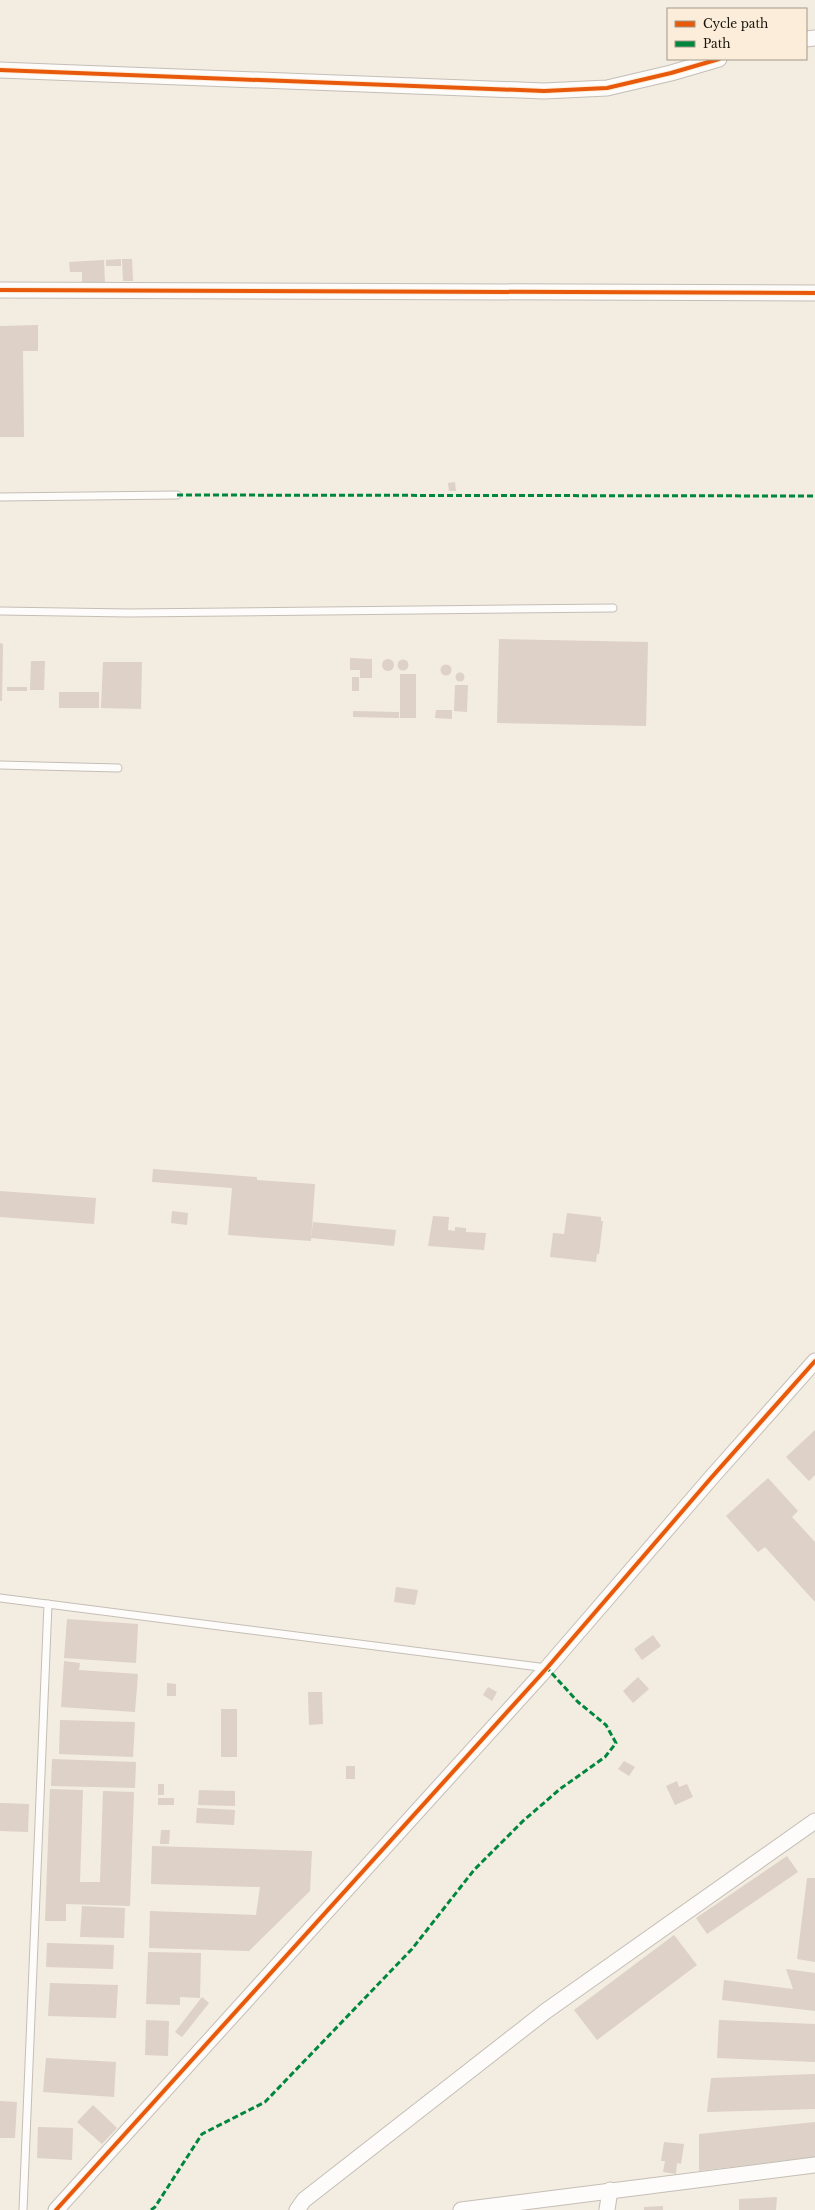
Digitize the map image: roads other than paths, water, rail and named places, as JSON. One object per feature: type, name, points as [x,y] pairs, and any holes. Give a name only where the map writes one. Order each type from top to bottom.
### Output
[{"type":"street","points":[[0,70],[544,91],[607,88],[671,73],[716,60]]},
{"type":"street","points":[[0,290],[815,293]]},
{"type":"street","points":[[56,2210],[547,1668],[711,1478],[815,1361]]},
{"type":"street","points":[[297,2210],[304,2200],[546,2011],[815,1821]]},
{"type":"street","points":[[461,2210],[815,2165]]},
{"type":"street","points":[[607,2210],[610,2190]]},
{"type":"lane","points":[[0,497],[178,495]]},
{"type":"lane","points":[[0,611],[137,612],[614,608]]},
{"type":"lane","points":[[0,765],[118,768]]},
{"type":"lane","points":[[0,1598],[547,1668]]},
{"type":"lane","points":[[23,2210],[48,1604]]}]
